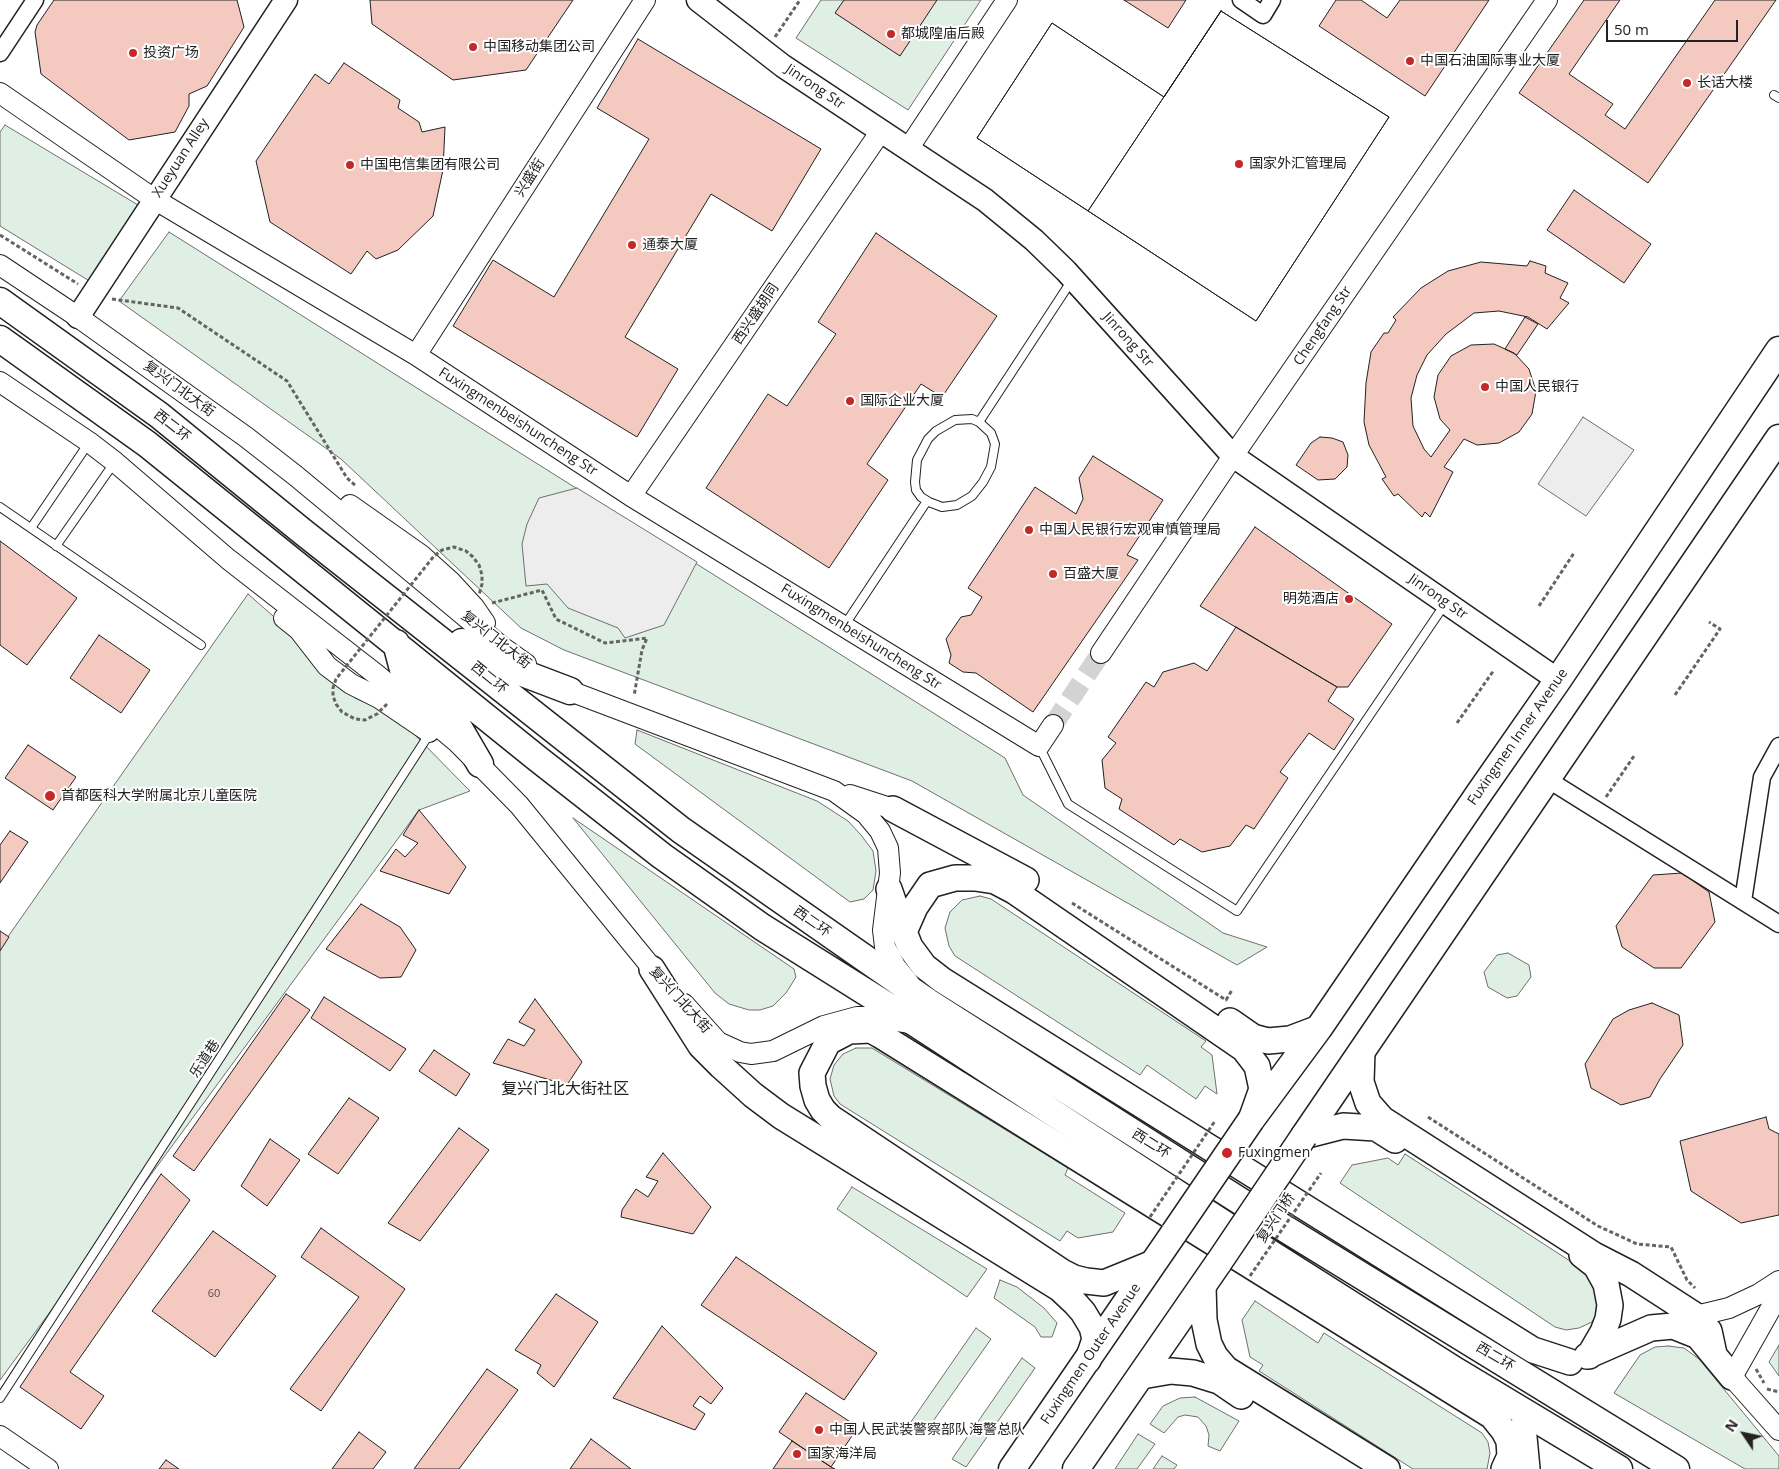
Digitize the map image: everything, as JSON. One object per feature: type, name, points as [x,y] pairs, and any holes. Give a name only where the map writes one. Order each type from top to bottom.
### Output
[{"type":"highway","name":"西二环","points":[[0,301],[159,416],[615,779],[922,1013],[1227,1226],[1456,1371],[1618,1469]]},
{"type":"highway","name":"西二环","points":[[0,339],[147,444],[538,759],[662,856],[762,927],[922,1013],[1265,1216],[1676,1469]]},
{"type":"highway","name":"Fuxingmen Inner Avenue","points":[[1174,1233],[1251,1120],[1319,1028],[1562,673],[1779,350]]},
{"type":"highway","points":[[1076,1469],[1142,1376],[1779,438]]},
{"type":"highway","points":[[408,614],[520,672],[570,691]]},
{"type":"highway","points":[[396,643],[405,676],[434,700],[454,721],[480,764]]},
{"type":"highway","name":"Fuxingmen Outer Avenue","points":[[1012,1469],[1174,1233]]},
{"type":"main road","name":"Xueyuan Alley","points":[[78,317],[286,0]]},
{"type":"main road","name":"Jinrong Str","points":[[698,0],[784,66],[881,131],[912,143],[1034,240],[1237,451],[1446,602],[1562,673]]},
{"type":"main road","points":[[721,0],[912,143],[995,191],[1035,224],[1081,266],[1237,451],[1562,673]]},
{"type":"main road","points":[[893,809],[1024,878],[1253,1037],[1268,1041],[1290,1039],[1319,1028]]},
{"type":"main road","points":[[904,932],[915,907],[930,885],[955,878],[974,878],[995,881],[1014,891],[1244,1049],[1257,1066],[1262,1089],[1251,1120]]},
{"type":"main road","points":[[889,889],[910,948],[924,966],[942,980],[1533,1350],[1580,1359]]},
{"type":"main road","points":[[652,969],[701,1046],[753,1094],[781,1116],[1064,1293],[1083,1312],[1092,1327],[1095,1339],[1088,1360]]},
{"type":"main road","points":[[821,1028],[871,1030],[1492,1416],[1509,1441],[1510,1456],[1504,1469]]},
{"type":"main road","points":[[862,1029],[849,1031],[828,1042],[812,1073],[817,1100],[831,1118],[1062,1272],[1074,1278],[1104,1283],[1153,1263]]},
{"type":"main road","points":[[1362,1051],[1362,1082],[1368,1103],[1382,1119],[1594,1255],[1631,1274],[1696,1316],[1709,1331],[1714,1354]]},
{"type":"main road","points":[[1304,1136],[1342,1126],[1376,1128],[1581,1254],[1596,1266],[1609,1293],[1608,1319],[1603,1332],[1580,1359]]},
{"type":"main road","points":[[1203,1286],[1204,1320],[1209,1344],[1215,1356],[1226,1369],[1387,1469]]},
{"type":"main road","points":[[1514,1369],[1542,1369],[1580,1359],[1651,1328],[1673,1326],[1698,1336],[1732,1377]]},
{"type":"main road","points":[[1142,1376],[1171,1371],[1193,1373],[1219,1382],[1354,1469]]},
{"type":"main road","points":[[1456,1371],[1492,1401],[1521,1430],[1524,1437],[1527,1469]]},
{"type":"street","points":[[0,53],[34,0]]},
{"type":"street","name":"兴盛街","points":[[416,355],[645,0]]},
{"type":"street","points":[[912,143],[1007,0]]},
{"type":"street","points":[[1241,0],[1263,15],[1272,0]]},
{"type":"street","name":"Chengfang Str","points":[[1101,653],[1237,451],[1547,0]]},
{"type":"street","name":"Fuxingmenbeishuncheng Str","points":[[0,93],[154,199],[416,355],[631,496],[1039,746]]},
{"type":"street","name":"西兴盛胡同","points":[[631,496],[881,131]]},
{"type":"street","name":"复兴门北大街","points":[[0,265],[78,317],[246,437],[338,497],[420,555],[451,582],[474,607],[502,647],[534,670],[570,691],[834,791],[866,814],[880,831],[888,848],[890,873],[883,930],[885,946],[922,1013],[857,1017],[840,1020],[773,1051],[751,1054],[740,1052],[718,1042],[652,969],[519,805],[480,764],[436,723],[228,559],[115,462],[89,442],[0,382]]},
{"type":"street","points":[[228,559],[246,586],[299,630],[327,666],[351,684],[387,704],[480,764]]},
{"type":"street","points":[[1039,746],[1053,725]]},
{"type":"street","points":[[1743,901],[1762,777],[1779,746]]},
{"type":"street","points":[[1547,779],[1779,924]]},
{"type":"street","points":[[834,791],[893,809]]},
{"type":"street","points":[[1696,1316],[1729,1308],[1759,1294],[1779,1281]]},
{"type":"street","points":[[1779,1294],[1732,1377],[1779,1430]]},
{"type":"street","points":[[0,1436],[48,1469]]},
{"type":"lane","points":[[979,422],[1073,279]]},
{"type":"lane","points":[[972,419],[979,422],[991,433],[995,444],[991,467],[983,482],[972,496],[957,505],[942,507],[927,501],[916,490],[915,470],[917,460],[928,439],[936,431],[955,420],[972,419]]},
{"type":"lane","points":[[31,528],[89,442]]},
{"type":"lane","points":[[56,546],[115,462]]},
{"type":"lane","points":[[844,626],[927,501]]},
{"type":"lane","points":[[0,507],[201,645]]},
{"type":"lane","points":[[1039,746],[1068,804],[1237,911],[1446,602]]},
{"type":"lane","name":"乐道巷","points":[[0,1398],[430,733]]},
{"type":"path","points":[[773,40],[800,0]]},
{"type":"path","points":[[0,235],[97,297],[178,308],[287,381],[347,478],[362,491]]},
{"type":"path","points":[[387,704],[377,714],[365,720],[342,712],[336,704],[334,696],[333,688],[336,678],[434,556],[442,550],[454,548],[466,551],[473,557],[482,575],[482,584],[478,595]]},
{"type":"path","points":[[427,550],[435,556]]},
{"type":"path","points":[[1539,606],[1574,553]]},
{"type":"path","points":[[471,589],[484,600]]},
{"type":"path","points":[[488,604],[542,590],[556,620],[605,643],[647,638],[642,650],[634,696],[643,700]]},
{"type":"path","points":[[1675,695],[1720,629],[1709,622]]},
{"type":"path","points":[[1457,723],[1494,670]]},
{"type":"path","points":[[1612,787],[1634,756]]},
{"type":"path","points":[[1070,901],[1226,1000],[1232,990]]},
{"type":"path","points":[[1150,1217],[1215,1121]]},
{"type":"path","name":"复兴门桥","points":[[1250,1276],[1321,1173]]},
{"type":"green space","points":[[821,0],[981,0],[908,110],[796,38]]},
{"type":"green space","points":[[5,125],[138,205],[91,282],[0,226],[0,132]]},
{"type":"green space","points":[[169,232],[1005,758],[1023,795],[1223,933],[1267,947],[1237,965],[912,781],[564,650],[521,628],[341,459],[119,301]]},
{"type":"green space","points":[[248,594],[297,637],[316,662],[355,698],[386,711],[413,733],[470,791],[419,810],[0,1380],[0,948]]},
{"type":"green space","points":[[637,730],[817,801],[848,821],[873,851],[876,871],[873,890],[864,899],[850,902],[635,744]]},
{"type":"green space","points":[[573,818],[794,969],[796,977],[786,993],[773,1006],[760,1010],[749,1010],[729,1004],[715,993]]},
{"type":"green space","points":[[980,896],[991,899],[1206,1041],[1201,1047],[1212,1055],[1217,1094],[1205,1086],[1196,1099],[1147,1065],[1140,1075],[955,956],[949,946],[945,928],[950,912],[962,900]]},
{"type":"green space","points":[[1508,953],[1529,965],[1531,977],[1517,996],[1507,998],[1488,987],[1484,972],[1497,955]]},
{"type":"green space","points":[[856,1048],[872,1048],[1068,1168],[1065,1175],[1125,1213],[1113,1232],[1078,1238],[1067,1231],[1060,1241],[840,1104],[834,1096],[830,1079],[834,1065],[843,1054]]},
{"type":"green space","points":[[1405,1154],[1590,1274],[1601,1308],[1592,1322],[1579,1328],[1566,1330],[1555,1327],[1340,1183],[1352,1165],[1388,1158],[1398,1165]]},
{"type":"green space","points":[[852,1187],[987,1269],[967,1297],[837,1209]]},
{"type":"green space","points":[[1000,1280],[1017,1287],[1044,1308],[1057,1323],[1052,1337],[1041,1337],[1035,1327],[994,1298]]},
{"type":"green space","points":[[1255,1301],[1318,1343],[1324,1333],[1482,1433],[1488,1442],[1490,1453],[1487,1469],[1413,1469],[1259,1371],[1263,1365],[1250,1357],[1242,1320]]},
{"type":"green space","points":[[976,1328],[991,1339],[924,1434],[906,1429]]},
{"type":"green space","points":[[1779,1345],[1779,1376],[1769,1362]]},
{"type":"green space","points":[[1655,1347],[1684,1348],[1699,1359],[1779,1456],[1779,1469],[1745,1469],[1614,1393],[1640,1355]]},
{"type":"green space","points":[[1022,1358],[1035,1368],[966,1467],[952,1459]]},
{"type":"green space","points":[[1195,1397],[1239,1421],[1220,1451],[1208,1446],[1209,1435],[1206,1426],[1198,1417],[1185,1415],[1178,1417],[1164,1433],[1150,1424],[1163,1406],[1180,1398]]},
{"type":"green space","points":[[1138,1434],[1155,1444],[1137,1469],[1115,1469]]},
{"type":"green space","points":[[1162,1456],[1177,1465],[1174,1469],[1153,1469]]},
{"type":"shaded area","points":[[1583,417],[1634,450],[1586,516],[1538,484]]},
{"type":"shaded area","points":[[577,488],[697,562],[664,625],[625,638],[618,628],[568,608],[547,584],[526,586],[522,544],[527,524],[539,498]]},
{"type":"building","name":"投资广场","points":[[54,0],[237,0],[244,27],[207,86],[189,94],[189,106],[175,132],[129,140],[41,74],[35,32],[37,25]]},
{"type":"building","name":"中国移动集团公司","points":[[370,0],[573,0],[526,70],[453,80],[372,24]]},
{"type":"building","name":"都城隍庙后殿","points":[[844,0],[937,0],[900,56],[835,13]]},
{"type":"building","points":[[1124,0],[1186,0],[1168,28]]},
{"type":"building","name":"中国石油国际事业大厦","points":[[1336,0],[1361,0],[1387,18],[1400,0],[1489,0],[1425,96],[1319,26]]},
{"type":"building","name":"长话大楼","points":[[1584,0],[1620,0],[1569,74],[1613,104],[1605,115],[1625,129],[1715,0],[1776,0],[1648,183],[1519,93]]},
{"type":"building","name":"国家外汇管理局","points":[[1221,11],[1389,117],[1256,321],[1088,211]]},
{"type":"building","name":"国家外汇管理局","points":[[1221,11],[1389,117],[1256,321],[977,138],[1052,23],[1164,97]]},
{"type":"building","points":[[1052,23],[1164,97],[1088,211],[977,138]]},
{"type":"building","name":"通泰大厦","points":[[638,39],[821,149],[772,231],[711,194],[625,337],[678,369],[637,437],[453,326],[493,260],[554,297],[649,139],[597,108]]},
{"type":"building","name":"中国电信集团有限公司","points":[[344,63],[400,100],[398,108],[419,122],[422,132],[445,127],[443,170],[433,216],[398,250],[376,259],[367,251],[351,274],[270,222],[256,161],[315,74],[329,84]]},
{"type":"building","points":[[1574,190],[1651,244],[1624,283],[1547,230]]},
{"type":"building","name":"国际企业大厦","points":[[876,233],[997,316],[942,397],[921,384],[867,464],[888,480],[829,568],[706,488],[768,394],[787,406],[836,334],[818,322]]},
{"type":"building","name":"中国人民银行","points":[[1530,261],[1546,266],[1545,273],[1568,283],[1560,298],[1569,303],[1547,329],[1528,317],[1499,311],[1474,313],[1446,334],[1427,355],[1417,375],[1411,398],[1413,426],[1424,449],[1431,457],[1450,430],[1440,419],[1434,397],[1438,375],[1451,356],[1471,345],[1494,344],[1514,353],[1529,369],[1536,391],[1532,414],[1519,432],[1499,443],[1477,445],[1464,439],[1444,467],[1453,472],[1430,517],[1425,512],[1422,517],[1398,494],[1394,496],[1382,479],[1386,477],[1369,445],[1364,422],[1366,383],[1371,352],[1384,333],[1388,333],[1396,320],[1393,317],[1421,288],[1448,271],[1481,262],[1527,266]]},
{"type":"building","points":[[1525,317],[1538,324],[1517,355],[1505,349]]},
{"type":"building","points":[[1320,437],[1332,438],[1343,442],[1348,455],[1347,467],[1335,479],[1318,480],[1296,465],[1311,443]]},
{"type":"building","name":"百盛大厦","points":[[1093,456],[1163,500],[1127,555],[1138,560],[1033,712],[976,673],[963,672],[949,663],[951,655],[946,639],[961,617],[971,615],[982,597],[968,588],[1035,487],[1076,514],[1083,499],[1079,478]]},
{"type":"building","points":[[1255,527],[1392,624],[1348,687],[1337,687],[1200,606]]},
{"type":"building","points":[[0,541],[77,598],[27,665],[0,645]]},
{"type":"building","points":[[1236,627],[1337,687],[1328,701],[1354,719],[1334,750],[1309,733],[1280,772],[1288,778],[1254,829],[1246,825],[1230,846],[1202,852],[1180,839],[1174,845],[1119,809],[1122,799],[1105,788],[1102,760],[1116,743],[1108,737],[1146,682],[1154,687],[1163,672],[1194,663],[1207,671]]},
{"type":"building","points":[[99,635],[150,670],[121,713],[70,678]]},
{"type":"building","points":[[28,745],[76,777],[53,810],[5,778]]},
{"type":"building","points":[[419,810],[466,867],[449,894],[380,871],[396,849],[405,857],[418,843],[403,835]]},
{"type":"building","points":[[10,831],[28,842],[0,883],[0,845]]},
{"type":"building","points":[[1682,873],[1709,892],[1715,922],[1681,968],[1654,968],[1622,947],[1616,926],[1653,875]]},
{"type":"building","points":[[361,904],[400,927],[416,950],[401,977],[380,978],[326,949]]},
{"type":"building","points":[[0,931],[9,937],[0,951]]},
{"type":"building","points":[[286,994],[310,1010],[194,1171],[173,1156]]},
{"type":"building","points":[[324,997],[406,1049],[390,1071],[311,1018]]},
{"type":"building","points":[[535,999],[582,1062],[567,1085],[493,1063],[508,1039],[524,1046],[535,1030],[519,1022]]},
{"type":"building","points":[[1652,1003],[1679,1015],[1683,1045],[1650,1097],[1621,1105],[1591,1088],[1585,1064],[1613,1019],[1629,1010]]},
{"type":"building","points":[[434,1050],[470,1074],[456,1096],[419,1071]]},
{"type":"building","points":[[349,1098],[379,1118],[338,1174],[308,1154]]},
{"type":"building","points":[[1766,1117],[1769,1129],[1779,1134],[1779,1215],[1741,1223],[1691,1191],[1680,1141]]},
{"type":"building","points":[[459,1128],[489,1150],[420,1241],[388,1223]]},
{"type":"building","points":[[270,1139],[300,1160],[267,1206],[241,1186]]},
{"type":"building","points":[[663,1153],[711,1207],[693,1234],[621,1217],[622,1210],[636,1189],[648,1197],[658,1181],[646,1177]]},
{"type":"building","points":[[161,1174],[190,1200],[70,1372],[104,1396],[81,1429],[20,1387]]},
{"type":"building","points":[[321,1228],[405,1289],[321,1411],[290,1389],[359,1297],[301,1257]]},
{"type":"building","points":[[213,1231],[276,1276],[215,1357],[152,1311]]},
{"type":"building","points":[[736,1257],[877,1353],[844,1400],[701,1305]]},
{"type":"building","points":[[556,1294],[598,1322],[554,1387],[537,1373],[541,1365],[515,1350]]},
{"type":"building","points":[[662,1326],[723,1388],[711,1404],[700,1396],[693,1406],[705,1414],[695,1430],[613,1398]]},
{"type":"building","points":[[487,1369],[518,1390],[459,1469],[414,1469]]},
{"type":"building","name":"中国人民武装警察部队海警总队","points":[[806,1393],[858,1427],[831,1467],[779,1432]]},
{"type":"building","points":[[359,1432],[386,1452],[373,1469],[332,1469]]},
{"type":"building","points":[[591,1439],[631,1469],[570,1469]]},
{"type":"building","name":"国家海洋局","points":[[792,1441],[831,1467],[835,1469],[773,1469]]},
{"type":"building","points":[[166,1460],[179,1469],[159,1469]]},
{"type":"tunnel","points":[[1053,725],[1101,653]]},
{"type":"place","name":"都城隍庙后殿","points":[[891,34]]},
{"type":"place","name":"中国移动集团公司","points":[[473,47]]},
{"type":"place","name":"投资广场","points":[[133,53]]},
{"type":"place","name":"中国石油国际事业大厦","points":[[1410,61]]},
{"type":"place","name":"长话大楼","points":[[1687,83]]},
{"type":"place","name":"国家外汇管理局","points":[[1239,164]]},
{"type":"place","name":"中国电信集团有限公司","points":[[350,165]]},
{"type":"place","name":"通泰大厦","points":[[632,245]]},
{"type":"place","name":"中国人民银行","points":[[1485,387]]},
{"type":"place","name":"国际企业大厦","points":[[850,401]]},
{"type":"place","name":"中国人民银行宏观审慎管理局","points":[[1029,530]]},
{"type":"place","name":"百盛大厦","points":[[1053,574]]},
{"type":"place","name":"明苑酒店","points":[[1349,599]]},
{"type":"place","name":"首都医科大学附属北京儿童医院","points":[[50,796]]},
{"type":"place","name":"Fuxingmen","points":[[1227,1153]]},
{"type":"place","name":"中国人民武装警察部队海警总队","points":[[819,1430]]},
{"type":"place","name":"国家海洋局","points":[[797,1454]]},
{"type":"district","name":"复兴门北大街社区","points":[[565,1089]]}]
